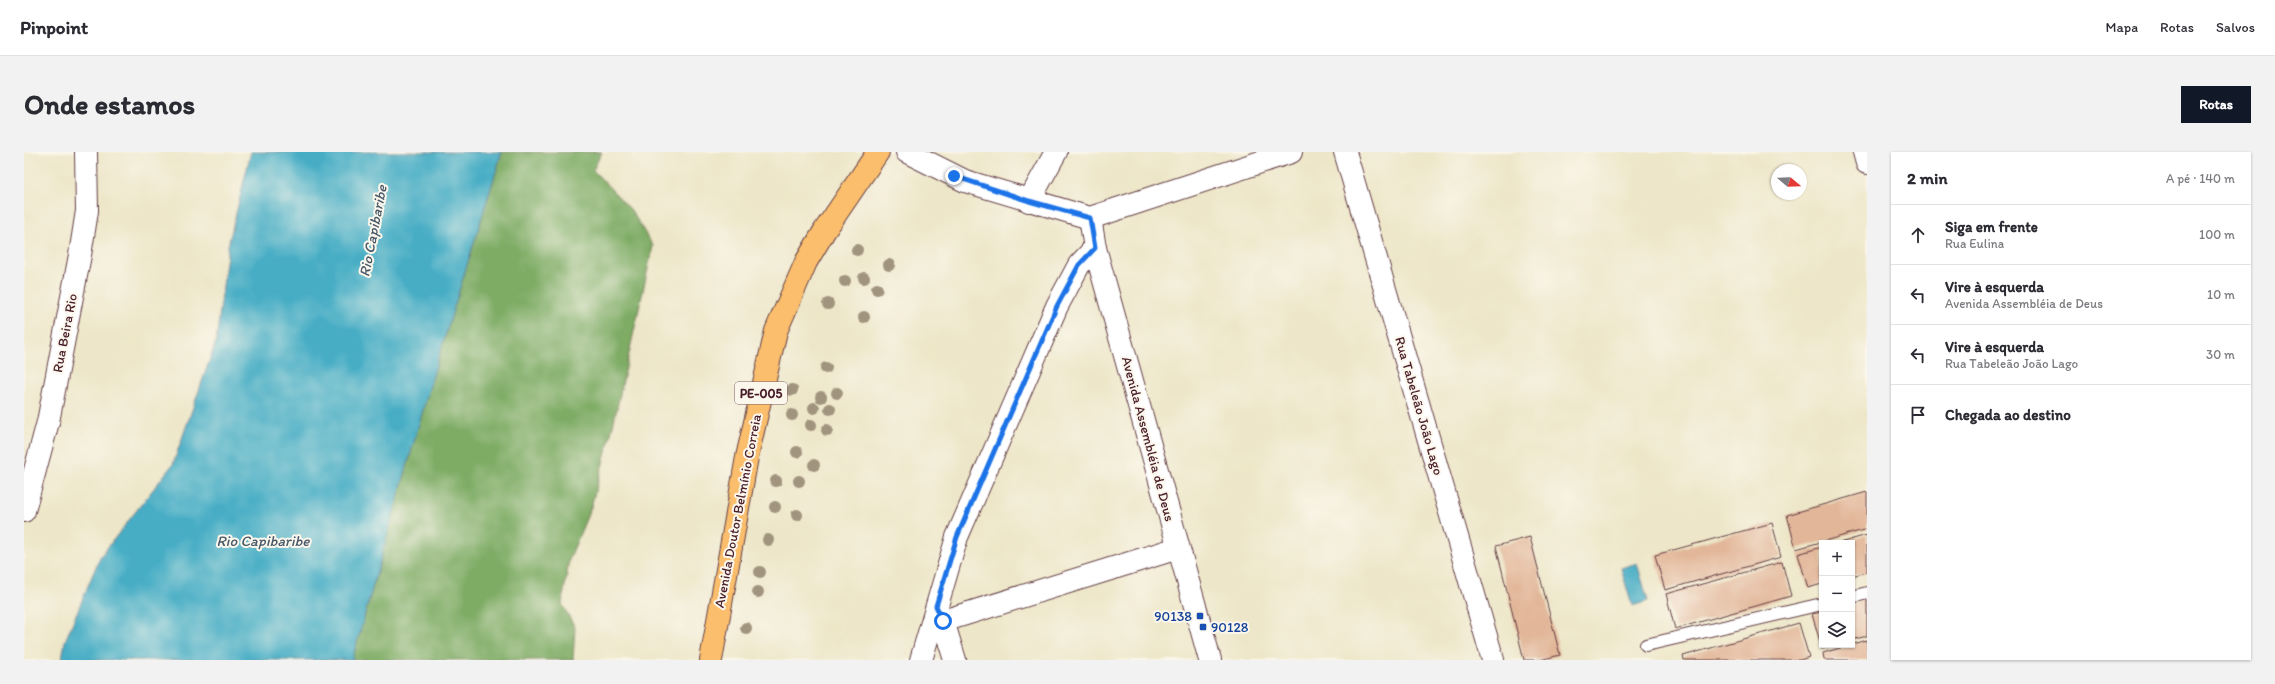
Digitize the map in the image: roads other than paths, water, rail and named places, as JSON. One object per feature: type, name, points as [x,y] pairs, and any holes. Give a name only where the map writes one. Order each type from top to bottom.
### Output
[{"type":"main road","name":"Avenida Doutor Belmínio Correia","points":[[711,660],[747,457],[776,331],[806,262],[825,230],[878,152]]},
{"type":"street","name":"Rua Beira Rio","points":[[24,511],[48,422],[80,255],[87,211],[86,152]]},
{"type":"street","points":[[907,152],[954,176],[1029,201],[1090,218],[1291,152]]},
{"type":"street","points":[[1029,201],[1056,152]]},
{"type":"street","name":"Rua Tabeleão João Lago","points":[[1345,152],[1493,660]]},
{"type":"street","points":[[1864,152],[1867,163]]},
{"type":"street","name":"Avenida Assembléia de Deus","points":[[1090,218],[1095,248],[1210,660]]},
{"type":"street","points":[[921,660],[940,614],[957,537],[1057,306],[1079,265],[1095,248]]},
{"type":"street","points":[[940,614],[1178,548]]},
{"type":"street","points":[[940,614],[955,660]]},
{"type":"lane","points":[[1855,596],[1867,594]]},
{"type":"lane","points":[[1646,645],[1819,605]]},
{"type":"water","name":"Rio Capibaribe","points":[[251,152],[502,152],[431,382],[352,660],[62,660],[65,641],[100,557],[173,464],[216,342],[228,246]]},
{"type":"water","points":[[1637,563],[1648,601],[1632,606],[1621,568]]},
{"type":"place","name":"90138","points":[[1200,616]]},
{"type":"place","name":"90128","points":[[1203,627]]}]
